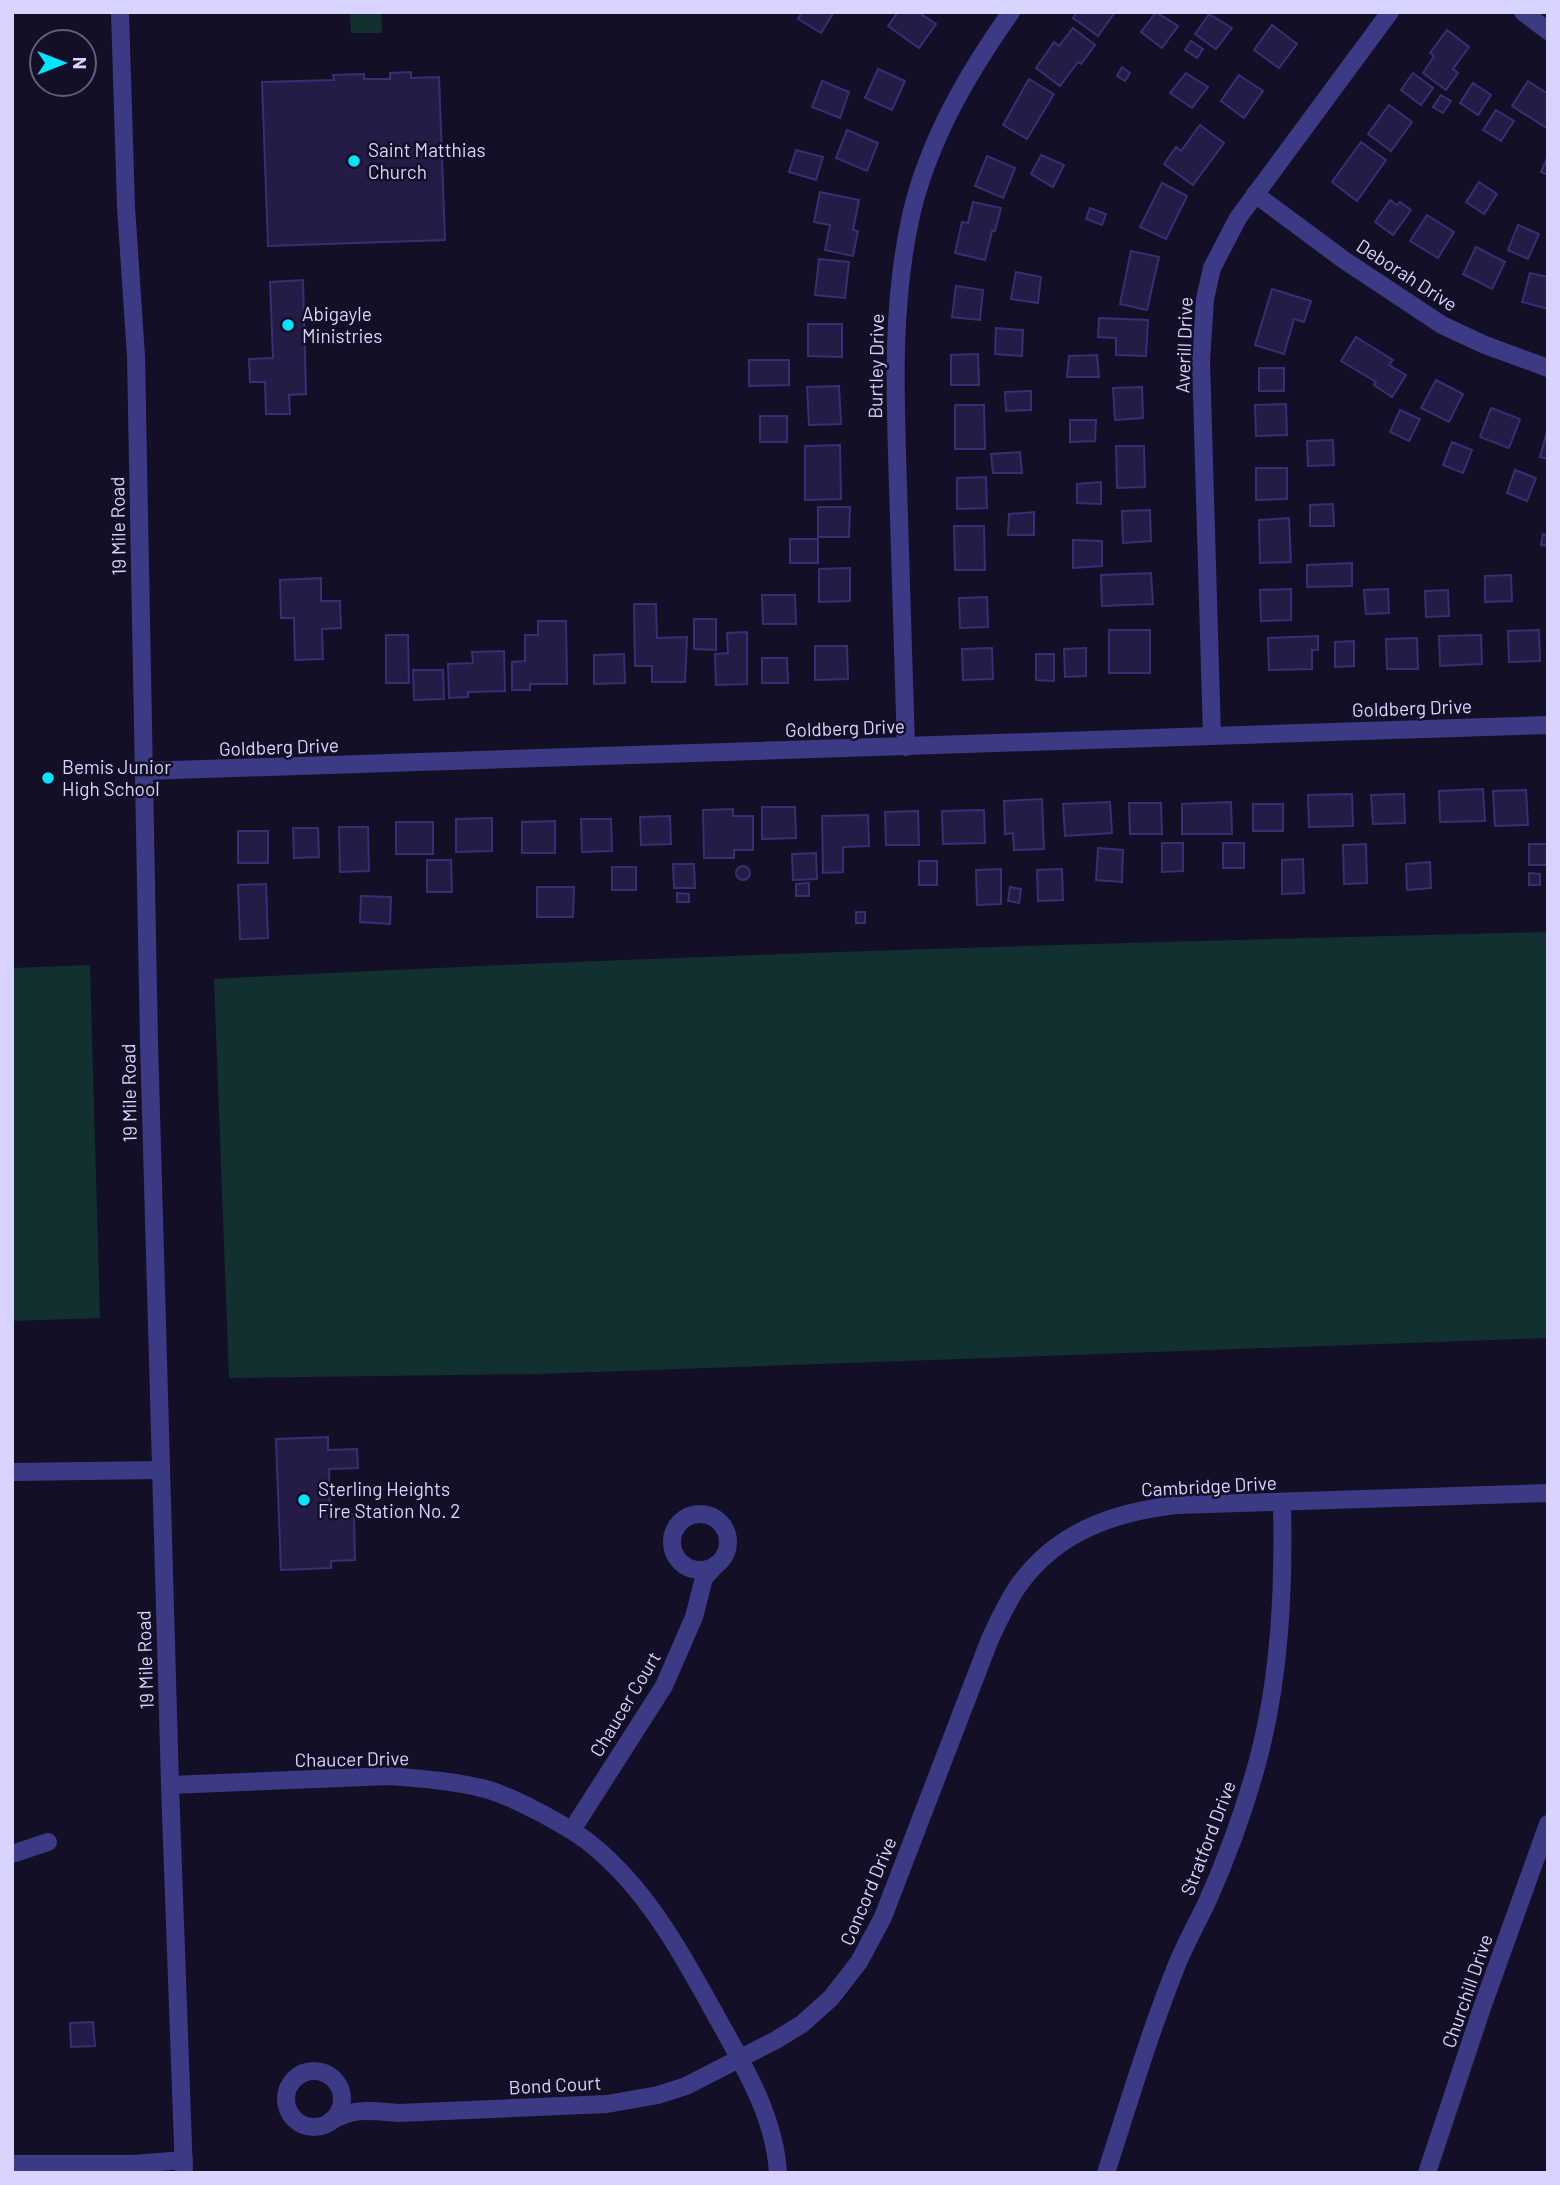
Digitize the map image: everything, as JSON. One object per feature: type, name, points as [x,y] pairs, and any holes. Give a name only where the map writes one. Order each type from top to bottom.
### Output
[{"type":"street","name":"19 Mile Road","points":[[120,12],[126,207],[136,356],[160,1470],[184,2166]]},
{"type":"street","name":"Burtley Drive","points":[[906,747],[895,391],[896,323],[902,264],[913,209],[932,152],[952,107],[978,61],[1011,12]]},
{"type":"street","name":"Averill Drive","points":[[1212,736],[1201,335],[1212,268],[1223,243],[1255,194],[1390,12]]},
{"type":"street","points":[[1523,12],[1548,31]]},
{"type":"street","name":"Deborah Drive","points":[[1255,194],[1344,260],[1442,325],[1485,345],[1548,368]]},
{"type":"street","name":"Goldberg Drive","points":[[144,772],[1548,725]]},
{"type":"street","points":[[12,1472],[160,1470]]},
{"type":"street","name":"Cambridge Drive","points":[[968,1696],[990,1639],[1021,1582],[1041,1560],[1079,1533],[1122,1514],[1176,1505],[1548,1493]]},
{"type":"street","name":"Stratford Drive","points":[[1105,2173],[1154,2027],[1241,1817],[1258,1758],[1272,1690],[1280,1617],[1282,1503]]},
{"type":"street","name":"Chaucer Court","points":[[572,1830],[664,1686],[694,1618],[704,1578],[726,1551],[727,1533],[716,1519],[699,1514],[682,1521],[673,1537],[676,1555],[693,1577],[699,1594]]},
{"type":"street","points":[[681,1563],[699,1570],[716,1565]]},
{"type":"street","name":"Concord Drive","points":[[740,2060],[802,2024],[831,1998],[859,1962],[883,1917],[968,1696]]},
{"type":"street","name":"Chaucer Drive","points":[[170,1785],[390,1776],[472,1786],[514,1799],[572,1830],[620,1870],[654,1911],[689,1967],[740,2060]]},
{"type":"street","name":"Churchill Drive","points":[[1427,2173],[1483,2005],[1548,1824]]},
{"type":"street","points":[[12,1853],[48,1842]]},
{"type":"street","points":[[740,2060],[753,2084],[769,2126],[777,2156],[778,2173]]},
{"type":"street","name":"Bond Court","points":[[364,2110],[350,2101],[327,2075],[310,2071],[295,2078],[286,2095],[286,2104],[296,2120],[313,2127],[347,2112],[364,2110],[398,2113],[620,2102],[658,2095],[685,2086],[740,2060]]},
{"type":"street","points":[[331,2121],[337,2114],[341,2096],[339,2088]]},
{"type":"street","points":[[12,2164],[184,2166]]},
{"type":"green space","points":[[350,12],[381,12],[382,33],[351,33]]},
{"type":"green space","points":[[1548,932],[1548,1338],[538,1374],[229,1378],[214,979],[714,956]]},
{"type":"green space","points":[[90,965],[100,1318],[12,1321],[12,968]]},
{"type":"building","points":[[802,12],[834,12],[821,33],[798,19]]},
{"type":"building","points":[[898,12],[918,12],[936,24],[919,48],[888,26]]},
{"type":"building","points":[[1077,12],[1115,12],[1098,36],[1073,18]]},
{"type":"building","points":[[1156,12],[1178,26],[1162,48],[1141,32]]},
{"type":"building","points":[[1209,14],[1232,28],[1216,49],[1195,34]]},
{"type":"building","points":[[1272,25],[1297,44],[1279,68],[1254,50]]},
{"type":"building","points":[[1073,28],[1095,45],[1060,86],[1036,68],[1054,42],[1059,46]]},
{"type":"building","points":[[1447,30],[1469,47],[1453,69],[1458,73],[1446,90],[1423,73],[1434,56],[1430,53]]},
{"type":"building","points":[[1191,41],[1203,49],[1197,58],[1185,50]]},
{"type":"building","points":[[1122,67],[1130,73],[1125,81],[1117,76]]},
{"type":"building","points":[[878,69],[905,81],[892,110],[865,98]]},
{"type":"building","name":"Saint Matthias Church","points":[[411,72],[411,78],[439,77],[445,240],[268,246],[262,82],[334,80],[333,75],[364,74],[364,79],[390,79],[390,73]]},
{"type":"building","points":[[1186,73],[1208,87],[1192,108],[1170,93]]},
{"type":"building","points":[[1413,73],[1433,88],[1421,105],[1401,90]]},
{"type":"building","points":[[1239,75],[1263,91],[1244,118],[1221,101]]},
{"type":"building","points":[[1029,79],[1054,94],[1027,139],[1003,125]]},
{"type":"building","points":[[822,81],[849,92],[840,118],[812,107]]},
{"type":"building","points":[[1528,81],[1548,94],[1548,129],[1512,106]]},
{"type":"building","points":[[1473,83],[1491,95],[1478,115],[1460,103]]},
{"type":"building","points":[[1441,95],[1451,101],[1443,113],[1433,107]]},
{"type":"building","points":[[1389,105],[1412,122],[1391,151],[1368,134]]},
{"type":"building","points":[[1496,110],[1514,121],[1501,141],[1483,130]]},
{"type":"building","points":[[1200,125],[1224,143],[1193,185],[1164,164],[1176,147],[1181,151]]},
{"type":"building","points":[[847,130],[878,143],[867,171],[836,158]]},
{"type":"building","points":[[1361,142],[1386,160],[1357,201],[1332,182]]},
{"type":"building","points":[[796,150],[823,157],[816,180],[789,172]]},
{"type":"building","points":[[1041,155],[1064,165],[1053,187],[1031,174]]},
{"type":"building","points":[[987,156],[1015,168],[1003,198],[975,186]]},
{"type":"building","points":[[1548,156],[1548,175],[1541,172]]},
{"type":"building","points":[[1479,182],[1497,194],[1484,214],[1466,202]]},
{"type":"building","points":[[1162,183],[1187,196],[1166,239],[1140,227]]},
{"type":"building","points":[[820,192],[859,200],[853,230],[858,231],[853,256],[825,250],[830,225],[814,222]]},
{"type":"building","points":[[1390,200],[1397,205],[1400,202],[1411,210],[1393,235],[1375,222]]},
{"type":"building","points":[[973,202],[1001,208],[985,260],[955,253],[962,222],[968,223]]},
{"type":"building","points":[[1090,208],[1106,214],[1102,225],[1086,219]]},
{"type":"building","points":[[1427,215],[1454,232],[1438,258],[1410,241]]},
{"type":"building","points":[[1518,225],[1539,234],[1528,259],[1508,250]]},
{"type":"building","points":[[1476,247],[1505,262],[1492,289],[1463,274]]},
{"type":"building","points":[[1131,251],[1159,257],[1147,310],[1120,304]]},
{"type":"building","points":[[819,259],[849,262],[845,298],[815,295]]},
{"type":"building","points":[[1016,272],[1041,277],[1038,303],[1011,299]]},
{"type":"building","points":[[1530,273],[1548,277],[1548,309],[1522,302]]},
{"type":"building","name":"Abigayle Ministries","points":[[303,280],[306,394],[289,395],[290,414],[266,414],[265,382],[250,382],[249,359],[273,358],[270,282]]},
{"type":"building","points":[[956,286],[983,290],[980,320],[952,317]]},
{"type":"building","points":[[1272,289],[1311,301],[1304,322],[1294,319],[1284,354],[1255,345]]},
{"type":"building","points":[[1099,318],[1148,320],[1146,356],[1116,355],[1116,338],[1098,337]]},
{"type":"building","points":[[808,324],[842,324],[842,357],[808,356]]},
{"type":"building","points":[[996,328],[1023,330],[1022,356],[995,354]]},
{"type":"building","points":[[1356,337],[1393,360],[1389,365],[1406,375],[1392,397],[1374,385],[1376,382],[1341,361]]},
{"type":"building","points":[[978,354],[979,385],[951,385],[951,355]]},
{"type":"building","points":[[1097,355],[1099,377],[1067,377],[1069,356]]},
{"type":"building","points":[[749,360],[789,360],[789,385],[749,386]]},
{"type":"building","points":[[1259,368],[1284,368],[1284,391],[1259,391]]},
{"type":"building","points":[[1436,380],[1463,394],[1449,422],[1421,408]]},
{"type":"building","points":[[839,386],[841,424],[809,425],[807,387]]},
{"type":"building","points":[[1142,387],[1143,418],[1115,420],[1113,388]]},
{"type":"building","points":[[1031,391],[1031,410],[1006,411],[1005,392]]},
{"type":"building","points":[[1286,404],[1287,435],[1256,436],[1255,405]]},
{"type":"building","points":[[955,405],[984,405],[985,449],[955,449]]},
{"type":"building","points":[[1491,408],[1520,419],[1509,448],[1480,437]]},
{"type":"building","points":[[1400,410],[1420,419],[1409,441],[1390,432]]},
{"type":"building","points":[[760,416],[787,416],[787,442],[760,442]]},
{"type":"building","points":[[1070,420],[1096,420],[1095,441],[1070,442]]},
{"type":"building","points":[[1548,428],[1548,459],[1540,457]]},
{"type":"building","points":[[1333,440],[1334,465],[1308,466],[1307,441]]},
{"type":"building","points":[[1452,442],[1472,450],[1463,473],[1443,465]]},
{"type":"building","points":[[840,445],[841,499],[805,500],[805,446]]},
{"type":"building","points":[[1116,446],[1144,446],[1145,487],[1117,488]]},
{"type":"building","points":[[1020,452],[1022,473],[993,473],[991,454]]},
{"type":"building","points":[[1256,468],[1287,468],[1287,499],[1256,500]]},
{"type":"building","points":[[1515,470],[1536,478],[1527,501],[1507,493]]},
{"type":"building","points":[[986,477],[987,508],[957,509],[957,478]]},
{"type":"building","points":[[1101,482],[1101,504],[1077,503],[1077,484]]},
{"type":"building","points":[[1333,504],[1334,526],[1310,526],[1310,505]]},
{"type":"building","points":[[818,507],[850,507],[849,537],[818,537]]},
{"type":"building","points":[[1150,510],[1151,541],[1123,543],[1122,511]]},
{"type":"building","points":[[1034,512],[1034,535],[1008,535],[1009,514]]},
{"type":"building","points":[[1289,518],[1291,562],[1260,563],[1259,520]]},
{"type":"building","points":[[954,526],[984,526],[985,570],[955,570]]},
{"type":"building","points":[[1543,534],[1548,535],[1548,546],[1541,545]]},
{"type":"building","points":[[790,539],[818,539],[818,563],[790,563]]},
{"type":"building","points":[[1073,540],[1102,541],[1102,566],[1073,568]]},
{"type":"building","points":[[1352,563],[1352,586],[1307,587],[1307,565]]},
{"type":"building","points":[[850,568],[850,601],[819,602],[819,569]]},
{"type":"building","points":[[1151,573],[1153,604],[1102,606],[1101,575]]},
{"type":"building","points":[[1511,575],[1512,601],[1485,602],[1485,576]]},
{"type":"building","points":[[321,578],[321,601],[340,601],[341,628],[322,629],[323,659],[295,660],[294,618],[281,618],[280,580]]},
{"type":"building","points":[[1291,589],[1291,620],[1261,621],[1260,590]]},
{"type":"building","points":[[1388,589],[1389,613],[1366,614],[1364,590]]},
{"type":"building","points":[[1448,590],[1449,616],[1426,617],[1425,591]]},
{"type":"building","points":[[762,595],[795,595],[796,624],[763,624]]},
{"type":"building","points":[[987,597],[988,627],[960,628],[959,598]]},
{"type":"building","points":[[634,604],[656,604],[657,638],[687,637],[685,682],[652,682],[652,666],[635,666]]},
{"type":"building","points":[[694,619],[716,619],[716,650],[694,649]]},
{"type":"building","points":[[538,621],[566,621],[567,684],[530,684],[530,690],[512,690],[512,662],[525,661],[525,635],[538,635]]},
{"type":"building","points":[[1109,630],[1150,630],[1150,673],[1109,673]]},
{"type":"building","points":[[1539,630],[1540,661],[1509,662],[1508,631]]},
{"type":"building","points":[[747,632],[747,684],[716,685],[715,654],[728,653],[727,633]]},
{"type":"building","points":[[386,635],[408,635],[409,683],[386,683]]},
{"type":"building","points":[[1481,635],[1482,664],[1440,666],[1439,636]]},
{"type":"building","points":[[1318,636],[1318,650],[1312,650],[1312,669],[1269,670],[1268,638]]},
{"type":"building","points":[[1417,638],[1418,669],[1387,669],[1386,639]]},
{"type":"building","points":[[1354,641],[1354,666],[1335,667],[1335,642]]},
{"type":"building","points":[[815,646],[847,646],[848,679],[815,680]]},
{"type":"building","points":[[992,648],[993,679],[963,680],[962,649]]},
{"type":"building","points":[[1086,648],[1086,676],[1065,677],[1064,649]]},
{"type":"building","points":[[504,651],[505,691],[468,692],[468,697],[449,698],[448,664],[473,663],[472,652]]},
{"type":"building","points":[[624,654],[625,683],[594,684],[594,655]]},
{"type":"building","points":[[1036,654],[1054,654],[1054,681],[1036,680]]},
{"type":"building","points":[[762,658],[787,658],[788,683],[762,683]]},
{"type":"building","points":[[413,670],[443,670],[444,699],[414,700]]},
{"type":"building","points":[[1483,789],[1485,821],[1440,822],[1439,791]]},
{"type":"building","points":[[1526,790],[1528,825],[1495,826],[1493,791]]},
{"type":"building","points":[[1352,794],[1353,826],[1309,827],[1308,795]]},
{"type":"building","points":[[1404,794],[1405,823],[1373,824],[1371,795]]},
{"type":"building","points":[[1042,799],[1044,849],[1014,850],[1013,833],[1005,834],[1004,801]]},
{"type":"building","points":[[1110,802],[1112,833],[1065,836],[1063,804]]},
{"type":"building","points":[[1231,802],[1232,834],[1182,834],[1182,804]]},
{"type":"building","points":[[1129,803],[1161,803],[1162,834],[1130,834]]},
{"type":"building","points":[[1253,804],[1283,804],[1283,831],[1253,831]]},
{"type":"building","points":[[762,807],[795,807],[796,838],[762,839]]},
{"type":"building","points":[[733,809],[733,816],[753,816],[753,850],[734,850],[734,858],[704,858],[703,810]]},
{"type":"building","points":[[984,810],[985,843],[943,844],[942,811]]},
{"type":"building","points":[[918,811],[919,845],[886,845],[885,812]]},
{"type":"building","points":[[868,815],[869,846],[843,847],[843,872],[823,873],[822,816]]},
{"type":"building","points":[[670,816],[671,844],[641,845],[640,817]]},
{"type":"building","points":[[492,818],[492,851],[456,852],[456,819]]},
{"type":"building","points":[[581,819],[611,819],[612,851],[582,852]]},
{"type":"building","points":[[555,821],[555,853],[522,853],[522,822]]},
{"type":"building","points":[[396,822],[433,822],[433,854],[396,854]]},
{"type":"building","points":[[339,827],[368,827],[369,871],[340,872]]},
{"type":"building","points":[[293,828],[318,828],[319,857],[294,858]]},
{"type":"building","points":[[238,831],[268,831],[268,863],[238,863]]},
{"type":"building","points":[[1162,843],[1183,843],[1183,871],[1162,872]]},
{"type":"building","points":[[1223,843],[1244,843],[1244,868],[1223,868]]},
{"type":"building","points":[[1366,844],[1367,883],[1344,884],[1343,845]]},
{"type":"building","points":[[1529,844],[1548,844],[1548,865],[1529,865]]},
{"type":"building","points":[[1098,848],[1123,850],[1122,882],[1096,880]]},
{"type":"building","points":[[816,853],[817,879],[793,880],[792,854]]},
{"type":"building","points":[[1303,859],[1304,893],[1282,894],[1282,860]]},
{"type":"building","points":[[427,860],[451,860],[452,892],[427,892]]},
{"type":"building","points":[[919,861],[937,861],[937,885],[919,885]]},
{"type":"building","points":[[1430,862],[1431,888],[1407,890],[1406,864]]},
{"type":"building","points":[[673,864],[694,864],[695,888],[674,888]]},
{"type":"building","points":[[743,866],[748,868],[748,878],[743,880],[738,878],[736,873],[738,868]]},
{"type":"building","points":[[612,867],[636,867],[636,890],[612,890]]},
{"type":"building","points":[[1001,869],[1001,904],[977,905],[976,870]]},
{"type":"building","points":[[1062,869],[1063,900],[1038,901],[1037,870]]},
{"type":"building","points":[[1529,873],[1540,874],[1540,885],[1529,885]]},
{"type":"building","points":[[809,883],[809,896],[796,896],[796,884]]},
{"type":"building","points":[[266,884],[268,938],[240,939],[238,885]]},
{"type":"building","points":[[537,887],[574,887],[573,917],[537,917]]},
{"type":"building","points":[[1010,887],[1021,889],[1019,903],[1008,901]]},
{"type":"building","points":[[677,893],[689,894],[689,902],[677,902]]},
{"type":"building","points":[[361,896],[391,897],[390,924],[360,922]]},
{"type":"building","points":[[856,912],[865,912],[865,923],[856,923]]},
{"type":"building","name":"Sterling Heights Fire Station No. 2","points":[[328,1437],[328,1450],[357,1449],[358,1468],[329,1469],[330,1514],[354,1514],[355,1560],[331,1561],[331,1568],[281,1570],[276,1439]]},
{"type":"building","points":[[93,2022],[95,2046],[71,2047],[70,2023]]},
{"type":"place","name":"Saint Matthias Church","points":[[354,161]]},
{"type":"place","name":"Abigayle Ministries","points":[[288,325]]},
{"type":"place","name":"Bemis Junior High School","points":[[48,778]]},
{"type":"place","name":"Sterling Heights Fire Station No. 2","points":[[304,1500]]}]
